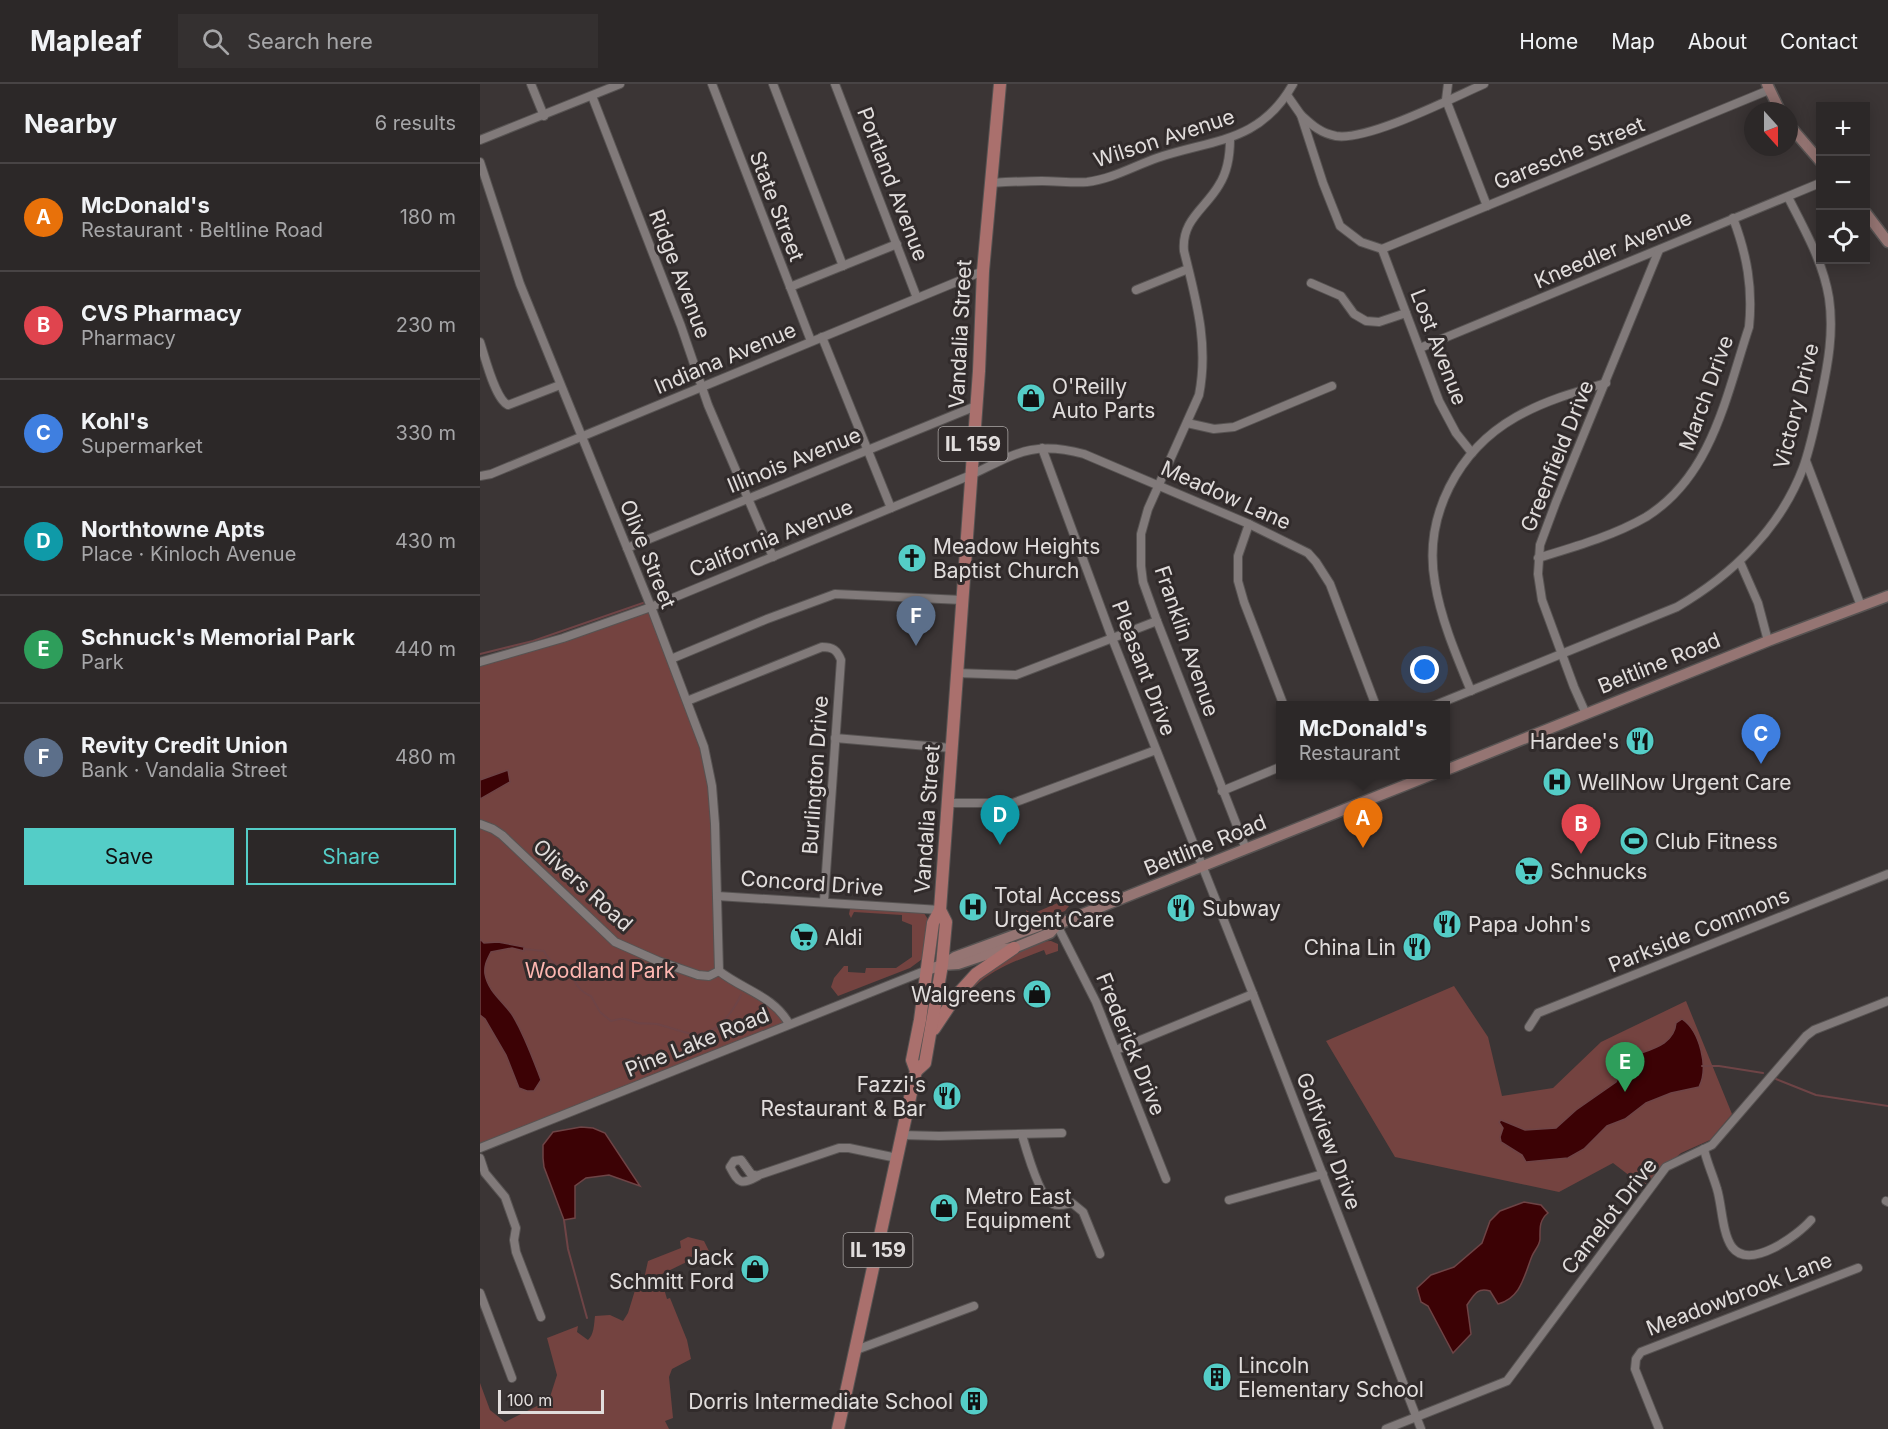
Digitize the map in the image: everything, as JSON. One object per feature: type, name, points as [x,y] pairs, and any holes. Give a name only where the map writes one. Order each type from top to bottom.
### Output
[{"type":"main road","name":"Vandalia Street","points":[[838,1429],[916,1071],[912,1060],[933,923],[940,910],[976,405],[983,271],[1000,84]]},
{"type":"main road","points":[[1768,87],[1776,102]]},
{"type":"main road","points":[[1798,135],[1817,156]]},
{"type":"main road","points":[[1870,218],[1888,242]]},
{"type":"main road","name":"Beltline Road","points":[[1450,768],[1768,641],[1888,596]]},
{"type":"main road","name":"Beltline Road","points":[[942,965],[958,964],[1014,948],[1050,933],[1058,925],[1421,779]]},
{"type":"main road","name":"Vandalia Street","points":[[916,1071],[925,1063],[942,965],[946,922],[940,910]]},
{"type":"main road","name":"Beltline Road","points":[[927,970],[955,957],[1047,923],[1058,925]]},
{"type":"main road","points":[[930,1035],[956,996],[976,974],[1014,948]]},
{"type":"street","points":[[531,84],[544,116]]},
{"type":"street","points":[[480,140],[620,84]]},
{"type":"street","name":"State Street","points":[[712,84],[811,341]]},
{"type":"street","points":[[773,84],[843,266]]},
{"type":"street","name":"Portland Avenue","points":[[835,84],[917,298]]},
{"type":"street","name":"Wilson Avenue","points":[[991,183],[1099,180],[1170,154],[1230,139],[1245,132],[1267,116],[1293,84]]},
{"type":"street","points":[[1448,84],[1446,100],[1487,206]]},
{"type":"street","points":[[1287,94],[1301,115],[1315,129],[1335,136],[1355,136],[1484,84]]},
{"type":"street","name":"Garesche Street","points":[[1382,249],[1768,87]]},
{"type":"street","name":"Ridge Avenue","points":[[592,96],[681,326],[702,387],[746,498],[773,557]]},
{"type":"street","points":[[1301,115],[1340,226],[1361,242],[1382,249]]},
{"type":"street","name":"Franklin Avenue","points":[[1230,139],[1228,162],[1218,187],[1191,219],[1183,246],[1202,330],[1204,361],[1199,395],[1144,522],[1140,550],[1143,582],[1246,849]]},
{"type":"street","name":"Olive Street","points":[[480,162],[504,240],[560,385],[651,607],[704,747],[712,786],[719,971]]},
{"type":"street","name":"Kneedler Avenue","points":[[1420,348],[1816,185]]},
{"type":"street","name":"Victory Drive","points":[[1444,701],[1677,607],[1716,583],[1740,562],[1783,507],[1806,461],[1828,363],[1832,333],[1829,297],[1820,262],[1788,197]]},
{"type":"street","name":"March Drive","points":[[1538,558],[1599,537],[1644,518],[1671,498],[1684,484],[1706,452],[1749,327],[1751,310],[1747,261],[1733,218]]},
{"type":"street","points":[[790,288],[897,244]]},
{"type":"street","name":"Lost Avenue","points":[[1382,249],[1447,417],[1455,433],[1472,453]]},
{"type":"street","name":"Greenfield Drive","points":[[1586,714],[1542,600],[1538,558],[1544,531],[1659,249]]},
{"type":"street","points":[[1136,290],[1188,269]]},
{"type":"street","name":"Indiana Avenue","points":[[480,476],[491,474],[983,271]]},
{"type":"street","points":[[1311,284],[1341,296],[1354,314],[1366,321],[1379,322],[1406,313]]},
{"type":"street","points":[[822,337],[891,508]]},
{"type":"street","points":[[480,342],[498,394],[505,404],[508,405],[560,385]]},
{"type":"street","points":[[1471,691],[1435,584],[1433,563],[1435,530],[1444,498],[1472,453],[1498,429],[1529,410],[1606,383]]},
{"type":"street","points":[[1187,423],[1214,429],[1234,427],[1332,386]]},
{"type":"street","name":"Illinois Avenue","points":[[627,548],[976,405]]},
{"type":"street","name":"Pleasant Drive","points":[[1042,448],[1112,638],[1203,866]]},
{"type":"street","name":"Meadow Lane","points":[[971,475],[1022,451],[1057,448],[1084,454],[1249,524],[1308,553],[1321,567],[1330,584],[1374,701]]},
{"type":"street","points":[[1806,461],[1861,606]]},
{"type":"street","name":"California Avenue","points":[[480,662],[563,638],[651,607],[971,475]]},
{"type":"street","points":[[1249,524],[1238,556],[1238,581],[1282,701]]},
{"type":"street","points":[[1740,562],[1758,603],[1768,641]]},
{"type":"street","points":[[671,659],[807,603],[835,594],[962,600]]},
{"type":"street","points":[[956,673],[1016,675],[1157,621]]},
{"type":"street","name":"Burlington Drive","points":[[687,701],[822,647],[831,647],[838,652],[841,660],[824,901]]},
{"type":"street","points":[[835,738],[951,748]]},
{"type":"street","points":[[947,803],[1013,803],[1156,750]]},
{"type":"street","points":[[1222,791],[1276,769]]},
{"type":"street","name":"Olivers Road","points":[[480,824],[502,835],[615,942],[698,975],[709,976],[719,971]]},
{"type":"street","name":"Golfview Drive","points":[[1203,866],[1421,1429]]},
{"type":"street","name":"Parkside Commons","points":[[1530,1027],[1538,1013],[1888,874]]},
{"type":"street","name":"Concord Drive","points":[[717,896],[940,910]]},
{"type":"street","name":"Frederick Drive","points":[[1058,925],[1075,957],[1116,1050],[1166,1179]]},
{"type":"street","name":"Pine Lake Road","points":[[480,1148],[927,970]]},
{"type":"street","points":[[719,971],[762,996],[782,1012],[789,1024]]},
{"type":"street","points":[[1116,1050],[1253,994]]},
{"type":"street","name":"Camelot Drive","points":[[1386,1429],[1508,1380],[1666,1167],[1712,1145],[1806,1036],[1814,1030],[1888,1001]]},
{"type":"street","points":[[901,1135],[1062,1133]]},
{"type":"street","points":[[1022,1135],[1047,1201],[1055,1205],[1072,1203],[1082,1210],[1100,1254]]},
{"type":"street","points":[[758,1176],[839,1148],[897,1158]]},
{"type":"street","points":[[1704,1149],[1717,1188],[1729,1241],[1735,1250],[1748,1255],[1760,1254],[1801,1232],[1811,1220]]},
{"type":"street","points":[[480,1158],[485,1173],[505,1197],[516,1228],[514,1240],[516,1252],[542,1317]]},
{"type":"street","points":[[1229,1200],[1323,1174]]},
{"type":"street","name":"Meadowbrook Lane","points":[[1659,1429],[1635,1369],[1636,1359],[1646,1349],[1858,1268]]},
{"type":"street","points":[[480,1293],[512,1378]]},
{"type":"street","points":[[856,1350],[974,1306]]},
{"type":"green space","name":"Woodland Park","points":[[651,607],[704,747],[714,803],[719,971],[782,1012],[789,1024],[480,1146],[480,662]]},
{"type":"green space","points":[[1059,896],[1063,896],[1069,906],[1065,911],[1034,923],[1029,920],[1026,910],[1032,914],[1060,902],[1062,900]]},
{"type":"green space","points":[[855,907],[924,913],[929,921],[925,957],[910,968],[838,996],[831,987],[834,978],[844,966],[848,966],[848,972],[865,973],[866,968],[896,968],[912,957],[912,925],[902,921],[902,915],[854,912],[851,918],[850,909]]},
{"type":"green space","points":[[1051,941],[1058,944],[1058,951],[1046,955],[1044,950],[1007,965],[974,987],[977,992],[966,1002],[960,999],[971,983],[988,969],[1019,950]]},
{"type":"green space","points":[[1454,986],[1488,1037],[1502,1096],[1553,1088],[1601,1042],[1686,1001],[1732,1114],[1710,1140],[1681,1153],[1643,1186],[1613,1163],[1559,1192],[1395,1157],[1326,1041]]},
{"type":"green space","points":[[688,1237],[704,1241],[709,1251],[660,1275],[667,1299],[670,1298],[687,1340],[691,1359],[672,1369],[669,1377],[673,1418],[665,1421],[669,1429],[480,1429],[480,1383],[490,1410],[505,1422],[549,1400],[557,1375],[547,1338],[578,1326],[577,1332],[588,1340],[593,1332],[595,1316],[610,1315],[623,1321],[628,1313],[636,1287],[644,1279],[648,1261],[681,1248],[680,1241]]},
{"type":"shaded area","points":[[508,770],[510,782],[480,799],[480,780]]},
{"type":"shaded area","points":[[480,939],[484,943],[498,942],[524,947],[524,951],[512,948],[491,952],[485,965],[485,974],[493,992],[513,1016],[521,1031],[541,1080],[534,1091],[519,1088],[506,1055],[485,1019],[480,1015]]},
{"type":"shaded area","points":[[1682,1019],[1694,1032],[1701,1050],[1703,1070],[1699,1087],[1671,1093],[1646,1103],[1625,1119],[1607,1126],[1584,1149],[1568,1158],[1526,1162],[1522,1155],[1501,1142],[1503,1128],[1499,1122],[1501,1120],[1525,1130],[1556,1128],[1576,1110],[1616,1082],[1622,1070],[1620,1063],[1666,1041],[1671,1036],[1676,1023]]},
{"type":"shaded area","points":[[581,1127],[593,1128],[605,1133],[640,1186],[609,1175],[586,1178],[575,1186],[575,1218],[564,1220],[544,1167],[543,1145],[553,1132]]},
{"type":"shaded area","points":[[1524,1202],[1541,1205],[1548,1213],[1542,1222],[1539,1243],[1521,1285],[1512,1297],[1498,1304],[1490,1291],[1482,1290],[1476,1293],[1467,1305],[1471,1334],[1453,1353],[1428,1306],[1421,1302],[1417,1288],[1431,1275],[1454,1267],[1482,1243],[1490,1221],[1500,1211]]},
{"type":"waterway","points":[[480,654],[533,641],[643,603]]},
{"type":"waterway","points":[[524,949],[544,951],[553,963],[572,970],[578,986],[591,996],[600,1012],[611,1021],[625,1019],[701,1034],[722,1022],[741,995]]},
{"type":"waterway","points":[[1702,1066],[1719,1066],[1763,1073]]},
{"type":"waterway","points":[[1776,1079],[1816,1095],[1888,1106]]},
{"type":"waterway","points":[[564,1220],[568,1249],[587,1318]]},
{"type":"place","name":"O'Reilly Auto Parts","points":[[1031,398]]},
{"type":"place","name":"Meadow Heights Baptist Church","points":[[912,558]]},
{"type":"place","name":"Revity Credit Union","points":[[916,646]]},
{"type":"place","name":"Hardee's","points":[[1640,741]]},
{"type":"place","name":"Kohl's","points":[[1761,764]]},
{"type":"place","name":"WellNow Urgent Care","points":[[1557,782]]},
{"type":"place","name":"Club Fitness","points":[[1634,841]]},
{"type":"place","name":"Northtowne Apts","points":[[1000,845]]},
{"type":"place","name":"McDonald's","points":[[1363,848]]},
{"type":"place","name":"CVS Pharmacy","points":[[1581,854]]},
{"type":"place","name":"Schnucks","points":[[1529,871]]},
{"type":"place","name":"Total Access Urgent Care","points":[[973,907]]},
{"type":"place","name":"Subway","points":[[1181,908]]},
{"type":"place","name":"Papa John's","points":[[1447,924]]},
{"type":"place","name":"Aldi","points":[[804,937]]},
{"type":"place","name":"China Lin","points":[[1417,947]]},
{"type":"place","name":"Walgreens","points":[[1037,994]]},
{"type":"place","name":"Schnuck's Memorial Park","points":[[1625,1092]]},
{"type":"place","name":"Fazzi's Restaurant & Bar","points":[[947,1096]]},
{"type":"place","name":"Metro East Equipment","points":[[944,1208]]},
{"type":"place","name":"Jack Schmitt Ford","points":[[755,1269]]},
{"type":"place","name":"Lincoln Elementary School","points":[[1217,1377]]},
{"type":"place","name":"Dorris Intermediate School","points":[[974,1401]]}]
